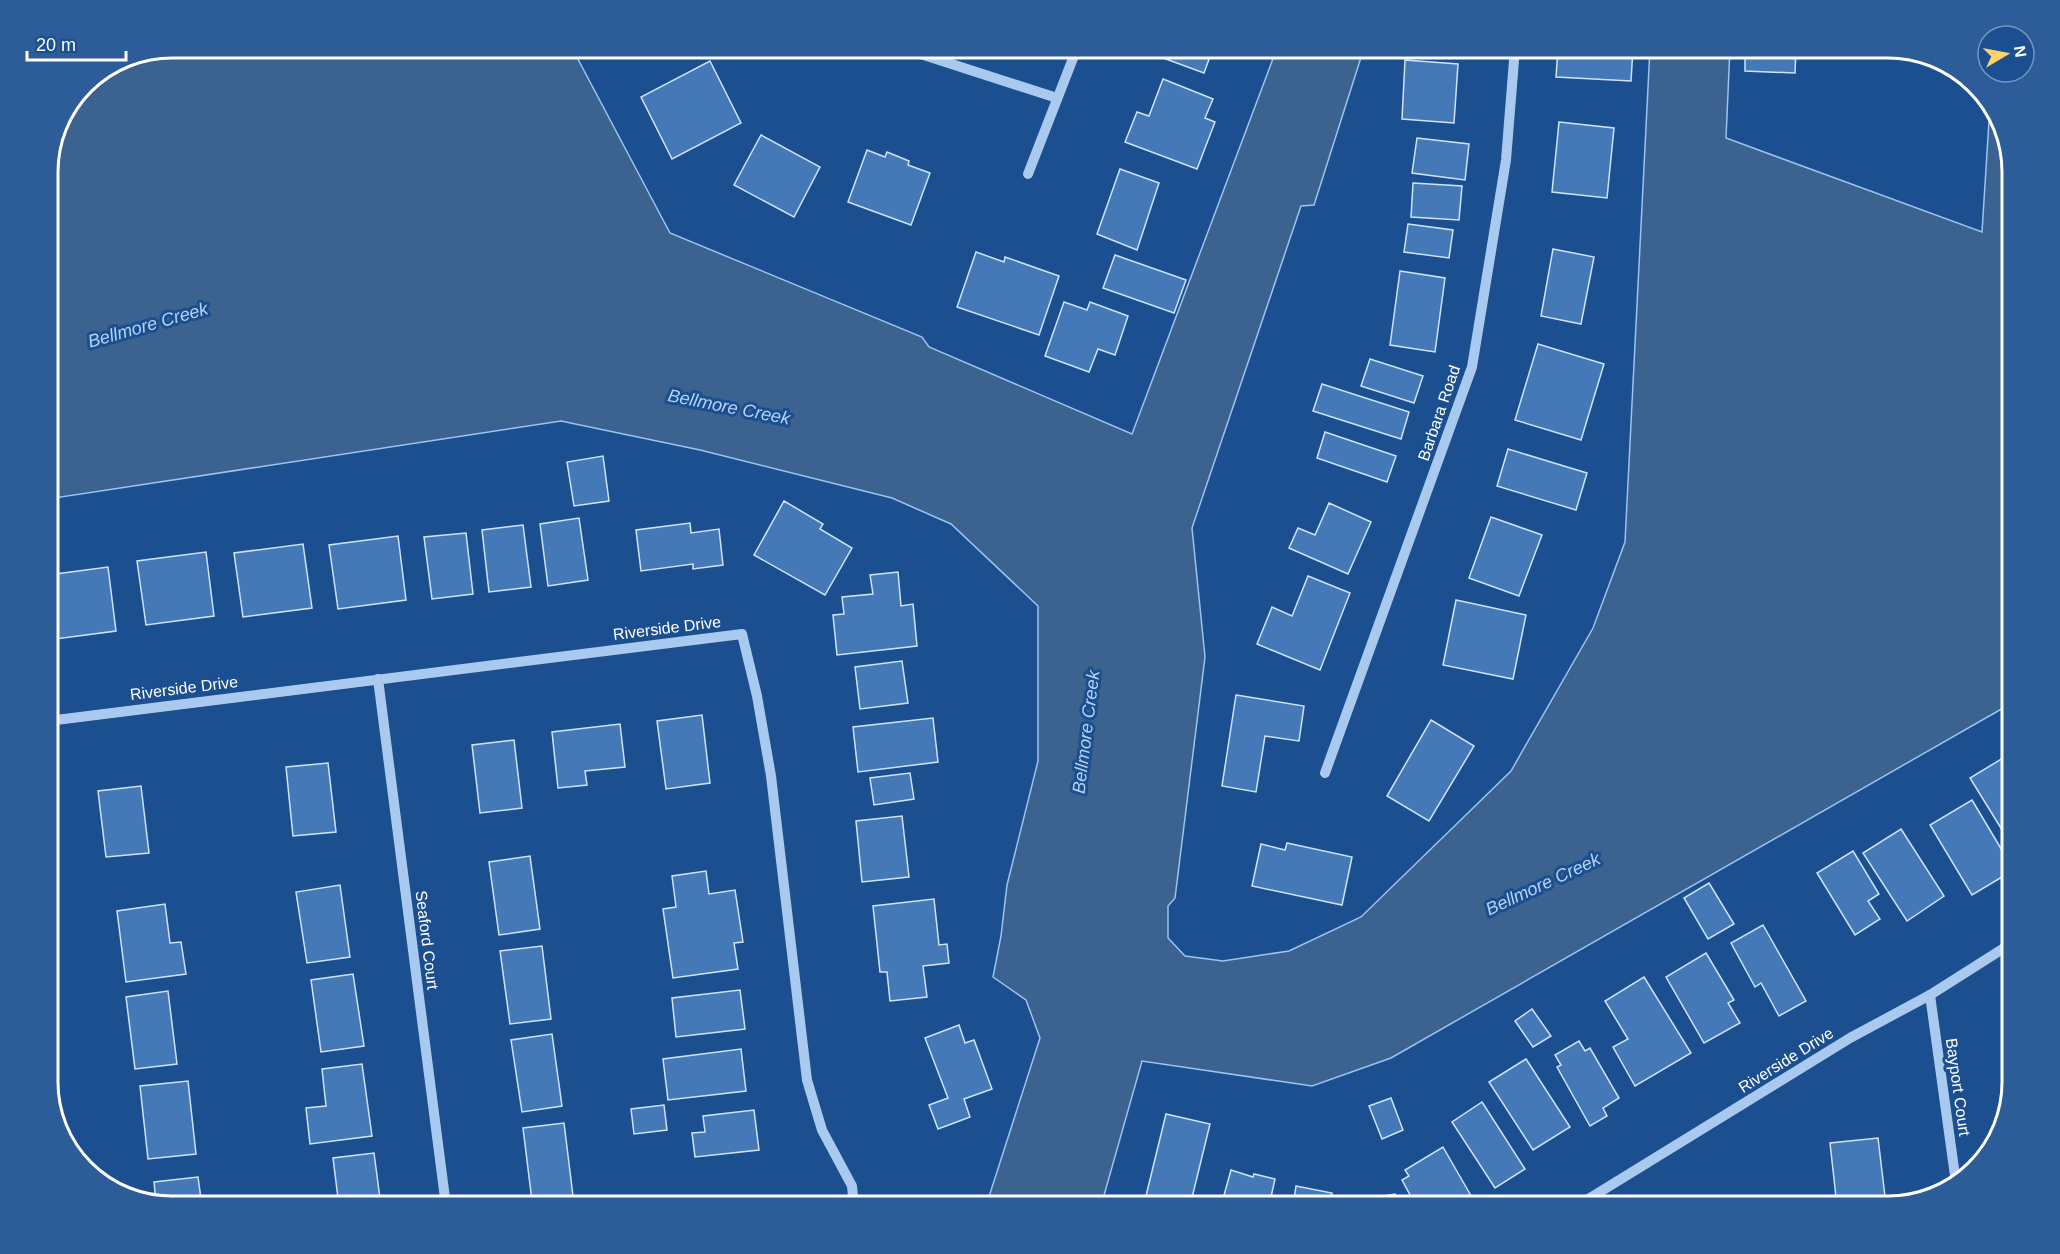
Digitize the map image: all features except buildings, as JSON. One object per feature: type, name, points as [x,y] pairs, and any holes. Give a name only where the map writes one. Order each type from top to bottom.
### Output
[{"type":"street","points":[[1028,174],[1073,58]]},
{"type":"street","name":"Barbara Road","points":[[1325,773],[1472,367],[1506,160],[1514,58]]},
{"type":"street","points":[[935,59],[1057,98]]},
{"type":"street","name":"Riverside Drive","points":[[59,720],[742,634],[757,696],[771,776],[807,1080],[822,1130],[852,1186],[853,1196]]},
{"type":"street","name":"Seaford Court","points":[[378,679],[445,1196]]},
{"type":"street","name":"Riverside Drive","points":[[1594,1196],[1850,1038],[1930,995],[2002,949]]},
{"type":"street","name":"Bayport Court","points":[[1930,995],[1955,1174]]},
{"type":"water","name":"Bellmore Creek","points":[[1273,58],[1361,58],[1314,205],[1301,206],[1192,528],[1205,657],[1175,898],[1168,906],[1168,938],[1185,956],[1223,961],[1289,951],[1361,917],[1511,771],[1593,628],[1625,542],[1649,58],[1730,58],[1726,138],[1982,232],[1989,120],[1990,122],[2001,165],[2002,709],[1391,1058],[1312,1086],[1142,1061],[1104,1196],[989,1196],[1040,1038],[1026,1000],[993,977],[1007,885],[1038,761],[1038,606],[951,524],[892,498],[700,450],[561,421],[59,497],[59,165],[62,143],[78,109],[97,87],[115,74],[129,67],[165,59],[578,59],[670,233],[922,337],[929,347],[1132,434]]}]
